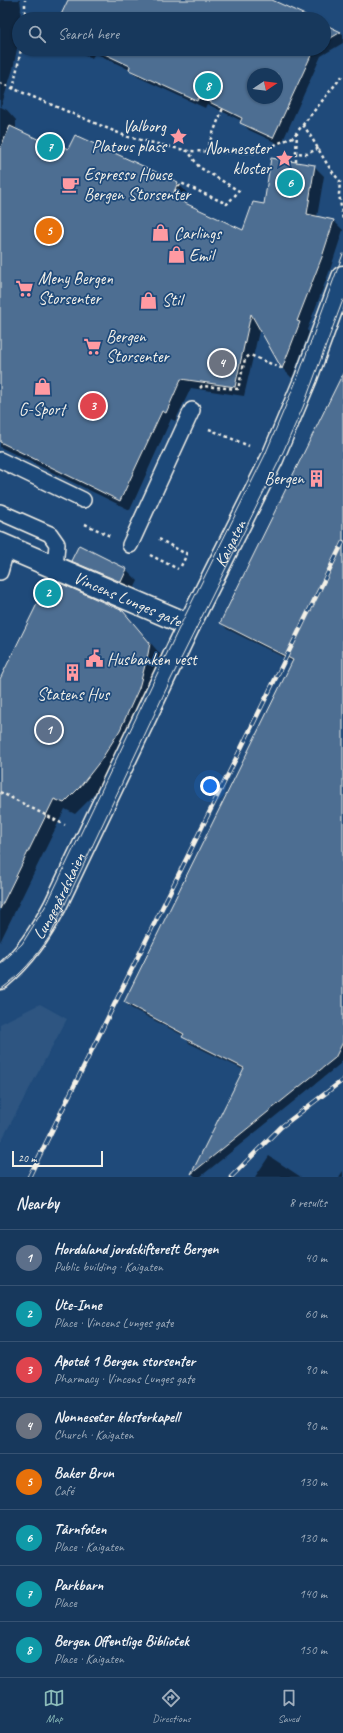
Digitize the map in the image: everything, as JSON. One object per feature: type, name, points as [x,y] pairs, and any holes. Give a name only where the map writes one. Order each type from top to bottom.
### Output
[{"type":"main road","name":"Kaigaten","points":[[104,804],[189,625],[272,459],[306,378],[343,277]]},
{"type":"main road","name":"Vincens Lunges gate","points":[[3,546],[189,625]]},
{"type":"main road","name":"Lungegårdskaien","points":[[0,978],[14,966],[42,932],[104,804]]},
{"type":"lane","points":[[130,545],[192,410]]},
{"type":"lane","points":[[0,460],[83,500]]},
{"type":"lane","points":[[0,512],[50,534],[57,544],[55,568]]},
{"type":"lane","points":[[0,572],[3,546]]},
{"type":"path","points":[[25,0],[25,12]]},
{"type":"path","points":[[13,89],[20,56]]},
{"type":"path","points":[[0,83],[128,137],[188,151],[256,153],[293,137],[343,75]]},
{"type":"path","points":[[206,151],[223,108]]},
{"type":"path","points":[[303,125],[319,148],[333,174],[340,181],[339,194],[343,220]]},
{"type":"path","points":[[296,162],[297,132]]},
{"type":"path","points":[[296,153],[307,154],[319,148]]},
{"type":"path","points":[[172,197],[180,183],[227,204],[239,191],[199,167],[188,151]]},
{"type":"path","points":[[198,390],[202,386],[238,389],[245,359],[250,355],[287,370]]},
{"type":"path","points":[[79,521],[178,569]]},
{"type":"path","points":[[137,528],[186,554],[187,551],[188,552],[181,566]]},
{"type":"path","points":[[0,792],[67,826]]},
{"type":"shaded area","points":[[40,1004],[67,1019],[0,1143],[0,1024]]},
{"type":"building","points":[[68,0],[272,0],[299,12],[62,12]]},
{"type":"building","points":[[331,27],[341,32],[331,38]]},
{"type":"building","points":[[109,56],[311,56],[273,138],[240,123],[242,118],[199,97],[197,101],[129,70],[130,66]]},
{"type":"building","name":"Bergen Storsenter","points":[[10,126],[63,151],[64,147],[68,149],[75,135],[178,182],[172,197],[243,230],[253,202],[264,204],[271,158],[315,165],[307,214],[334,220],[322,257],[297,321],[300,322],[282,369],[251,314],[235,387],[181,379],[166,413],[162,411],[120,501],[0,442],[0,149]]},
{"type":"building","points":[[343,373],[343,1042],[335,1058],[191,1174],[244,1068],[182,1037],[184,1034],[124,1002],[293,660],[220,623]]},
{"type":"building","points":[[79,545],[127,569],[121,582],[71,561]]},
{"type":"building","name":"Statens Hus","points":[[60,583],[123,611],[150,643],[148,654],[139,688],[120,730],[101,760],[80,787],[64,803],[54,799],[0,909],[0,679],[37,604],[42,606],[48,593],[54,596]]},
{"type":"tram line","points":[[0,964],[22,944],[48,902],[182,622],[265,455],[299,374],[343,254]]},
{"type":"tram line","points":[[0,990],[28,965],[50,936],[170,681],[279,461],[303,407],[343,300]]},
{"type":"railway","points":[[29,1177],[343,542]]},
{"type":"railway","points":[[231,1177],[281,1127],[343,1080]]},
{"type":"place","name":"Bergen Offentlige Bibliotek","points":[[208,86]]},
{"type":"place","name":"Valborg Platous plass","points":[[179,136]]},
{"type":"place","name":"Parkbarn","points":[[50,147]]},
{"type":"place","name":"Nonneseter kloster","points":[[284,158]]},
{"type":"place","name":"Tårnfoten","points":[[290,183]]},
{"type":"place","name":"Espresso House Bergen Storsenter","points":[[71,184]]},
{"type":"place","name":"Baker Brun","points":[[49,231]]},
{"type":"place","name":"Carlings","points":[[161,233]]},
{"type":"place","name":"Emil","points":[[176,255]]},
{"type":"place","name":"Meny Bergen Storsenter","points":[[25,288]]},
{"type":"place","name":"Stil","points":[[149,300]]},
{"type":"place","name":"Bergen Storsenter","points":[[93,346]]},
{"type":"place","name":"Nonneseter klosterkapell","points":[[222,363]]},
{"type":"place","name":"G-Sport","points":[[42,387]]},
{"type":"place","name":"Apotek 1 Bergen storsenter","points":[[93,406]]},
{"type":"place","name":"Bergen","points":[[317,478]]},
{"type":"place","name":"Ute-Inne","points":[[48,593]]},
{"type":"place","name":"Husbanken vest","points":[[94,659]]},
{"type":"place","name":"Statens Hus","points":[[73,672]]},
{"type":"place","name":"Hordaland jordskifterett Bergen","points":[[49,730]]}]
